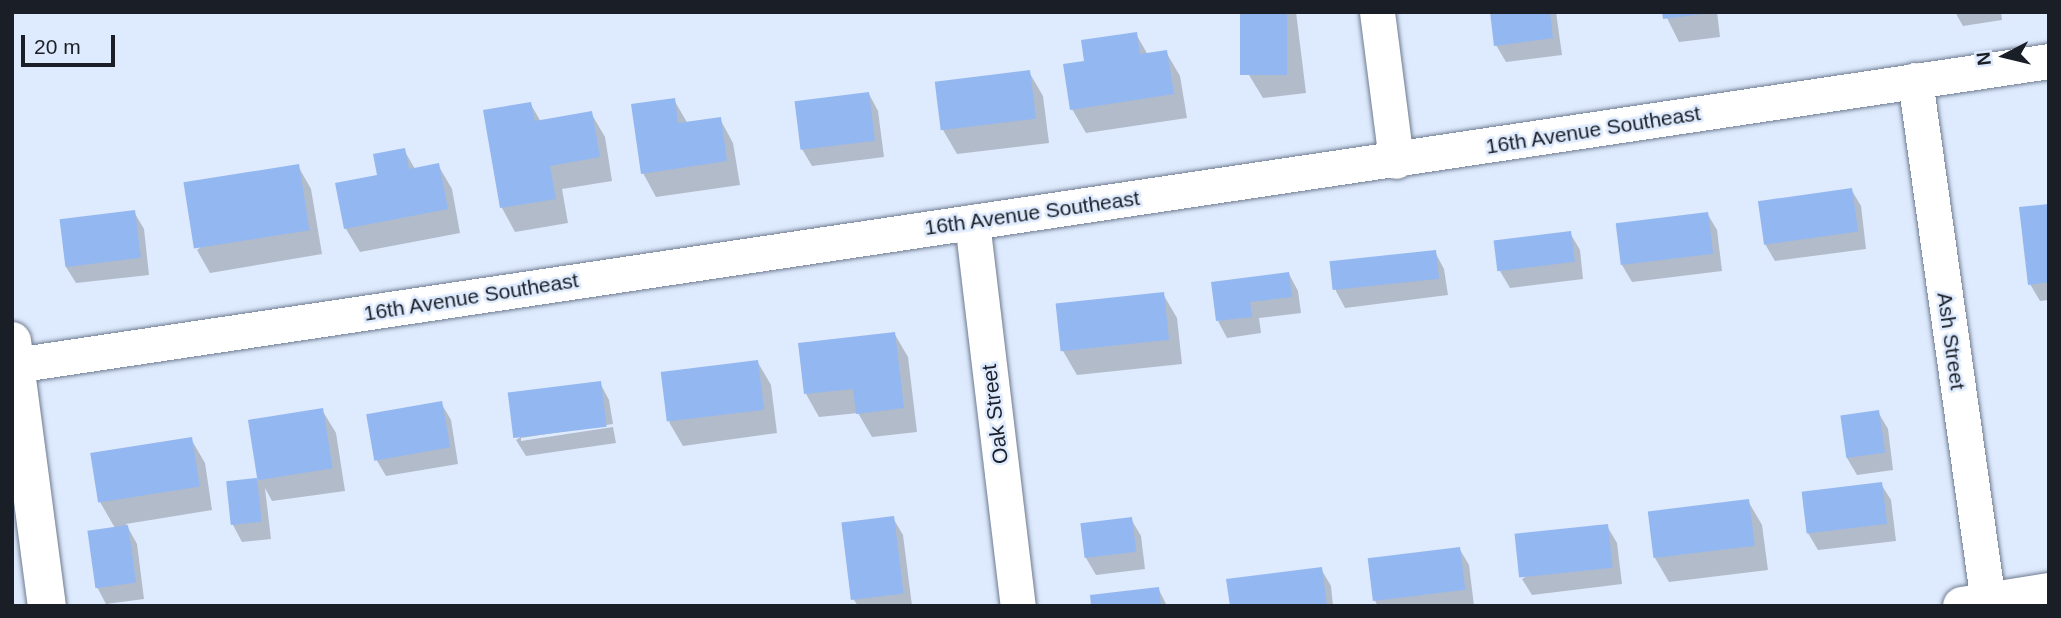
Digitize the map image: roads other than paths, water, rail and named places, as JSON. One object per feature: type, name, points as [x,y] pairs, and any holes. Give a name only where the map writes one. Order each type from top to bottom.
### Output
[{"type":"street","points":[[1377,12],[1396,161]]},
{"type":"street","name":"16th Avenue Southeast","points":[[14,353],[972,222],[1396,161],[2049,61]]},
{"type":"street","name":"Ash Street","points":[[1915,80],[1975,604]]},
{"type":"street","name":"Oak Street","points":[[972,222],[1018,606]]},
{"type":"street","points":[[14,353],[47,606]]},
{"type":"street","points":[[1975,604],[2049,592]]}]
